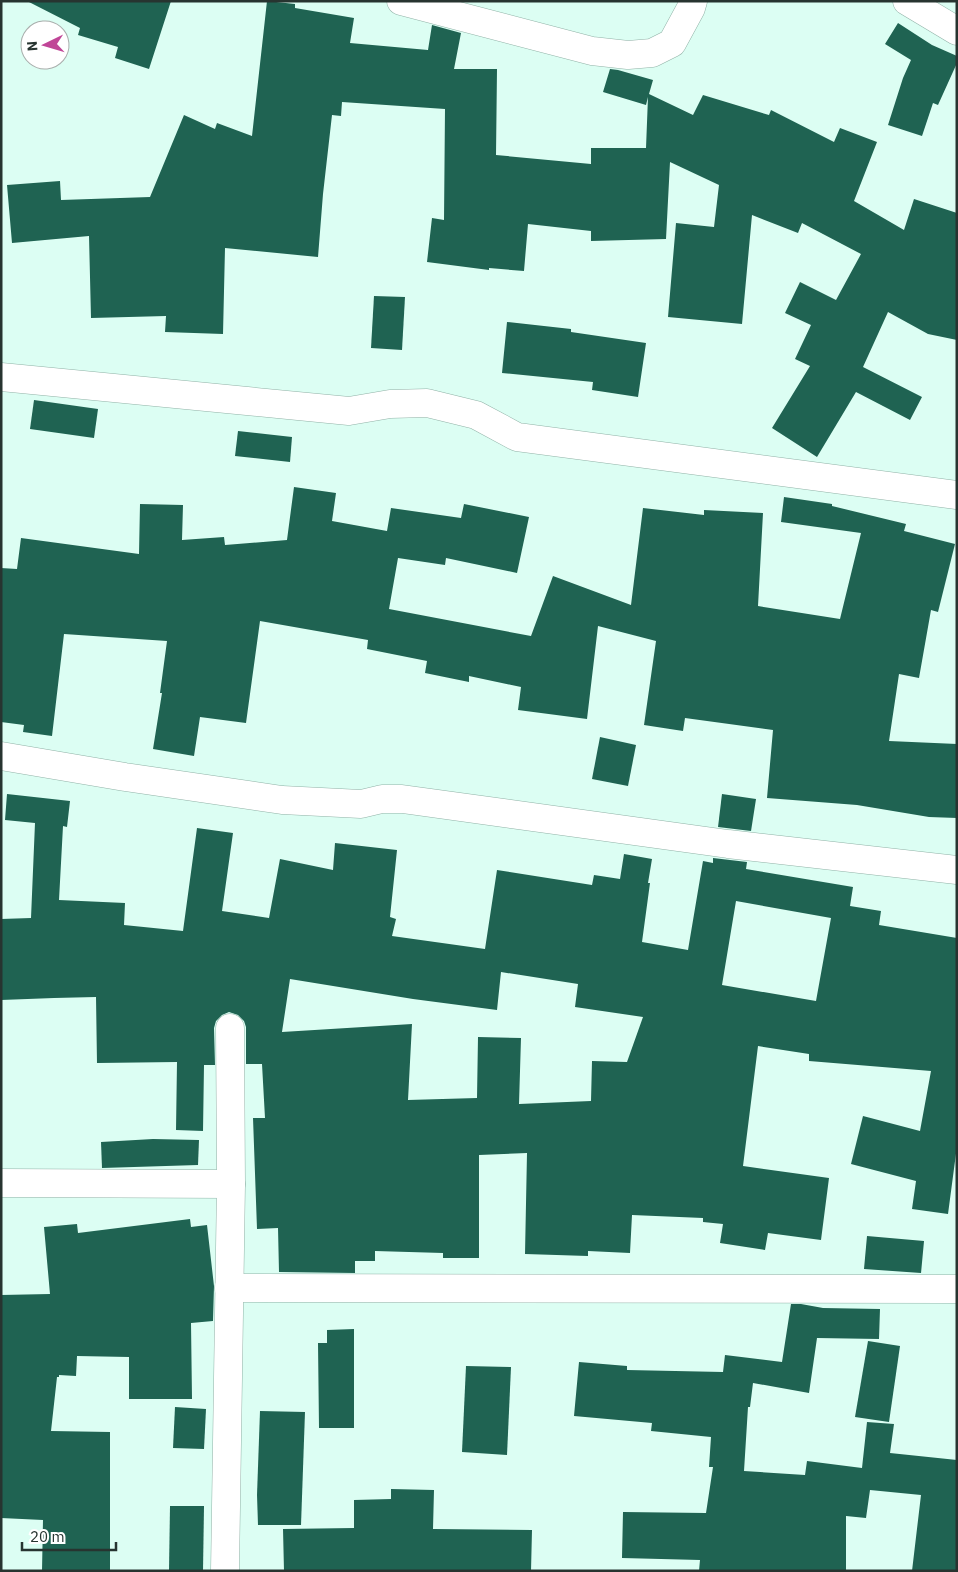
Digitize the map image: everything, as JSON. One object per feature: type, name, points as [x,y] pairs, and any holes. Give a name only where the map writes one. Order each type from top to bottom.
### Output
[{"type":"street","points":[[400,1],[592,51],[628,55],[652,53],[672,43],[693,1]]},
{"type":"street","points":[[907,1],[957,32]]},
{"type":"street","points":[[1,377],[349,411],[390,404],[427,403],[476,415],[517,437],[957,495]]},
{"type":"street","points":[[1,756],[125,777],[282,800],[361,804],[382,799],[402,799],[728,844],[957,870]]},
{"type":"street","points":[[226,1571],[230,1028]]},
{"type":"street","points":[[1,1183],[230,1184]]},
{"type":"street","points":[[229,1288],[957,1290]]},
{"type":"building","points":[[27,1],[171,1],[149,69],[115,58],[118,47],[78,35],[80,28],[70,23],[70,20],[64,20]]},
{"type":"building","points":[[267,1],[295,4],[295,8],[354,18],[350,43],[428,50],[432,25],[461,33],[454,69],[497,69],[496,155],[591,164],[591,148],[646,148],[648,97],[646,105],[603,92],[610,69],[653,80],[649,94],[693,115],[703,95],[769,115],[771,110],[834,142],[840,128],[877,142],[854,201],[904,230],[914,199],[957,213],[957,340],[928,334],[888,312],[863,367],[922,397],[910,420],[856,392],[817,457],[772,428],[810,366],[795,359],[811,325],[785,313],[800,282],[836,300],[861,254],[802,223],[798,233],[752,215],[742,324],[668,317],[676,223],[714,227],[719,185],[670,162],[666,239],[591,241],[591,231],[528,224],[524,271],[489,268],[489,270],[427,262],[432,218],[444,220],[445,109],[342,102],[341,116],[332,115],[318,257],[225,248],[223,334],[165,332],[166,316],[91,318],[89,236],[12,243],[7,185],[60,181],[61,200],[150,197],[184,115],[215,129],[217,123],[252,136]]},
{"type":"building","points":[[898,23],[932,45],[957,56],[957,63],[938,105],[933,103],[922,136],[888,125],[903,78],[911,60],[885,44]]},
{"type":"building","points":[[374,296],[405,297],[402,350],[371,348]]},
{"type":"building","points":[[507,322],[571,329],[571,332],[646,343],[638,397],[592,390],[593,382],[502,373]]},
{"type":"building","points":[[34,400],[98,409],[94,438],[30,429]]},
{"type":"building","points":[[238,431],[292,437],[290,462],[235,456]]},
{"type":"building","points":[[294,487],[336,493],[332,521],[387,531],[391,508],[461,518],[464,504],[529,517],[517,573],[446,558],[445,565],[398,558],[389,609],[531,636],[553,576],[631,605],[643,508],[704,515],[704,510],[763,513],[758,606],[840,619],[861,533],[781,522],[784,497],[832,504],[832,506],[906,524],[904,531],[955,544],[938,612],[931,610],[919,678],[899,674],[889,741],[957,744],[957,818],[929,817],[857,805],[767,798],[773,730],[685,718],[683,731],[644,725],[656,641],[598,626],[587,719],[518,710],[521,687],[469,676],[469,682],[425,673],[427,661],[367,649],[368,640],[260,621],[246,723],[200,717],[194,756],[153,749],[162,693],[160,693],[167,641],[64,634],[52,736],[23,732],[24,725],[1,722],[1,568],[17,569],[21,538],[139,554],[140,504],[183,505],[182,540],[224,537],[225,545],[287,540]]},
{"type":"building","points":[[600,737],[636,745],[628,786],[592,779]]},
{"type":"building","points":[[7,794],[70,801],[67,827],[63,826],[59,900],[125,903],[124,925],[183,931],[197,828],[233,833],[222,911],[269,918],[280,859],[333,870],[335,843],[397,850],[390,917],[396,919],[392,936],[485,949],[497,870],[592,885],[594,875],[620,879],[624,854],[652,859],[642,942],[688,950],[703,861],[713,863],[713,858],[747,862],[746,869],[853,887],[850,906],[881,911],[879,925],[957,938],[957,1146],[948,1214],[912,1209],[916,1181],[851,1164],[863,1116],[920,1131],[931,1071],[809,1061],[809,1054],[758,1046],[743,1166],[829,1178],[821,1240],[768,1233],[765,1250],[720,1243],[723,1224],[703,1222],[703,1218],[632,1215],[630,1253],[588,1251],[588,1256],[525,1254],[527,1153],[479,1155],[479,1258],[443,1258],[443,1253],[375,1251],[375,1261],[355,1261],[355,1273],[279,1272],[278,1228],[257,1229],[253,1118],[265,1118],[262,1064],[246,1064],[246,1027],[244,1021],[238,1015],[229,1012],[222,1015],[216,1021],[214,1028],[215,1065],[204,1065],[203,1131],[176,1130],[177,1062],[97,1063],[96,997],[1,1000],[1,919],[31,918],[35,823],[5,820]],"holes":[[[736,901],[831,918],[816,1001],[722,985]],[[501,972],[578,984],[575,1007],[643,1017],[627,1062],[592,1061],[591,1101],[519,1104],[521,1038],[478,1037],[477,1098],[408,1100],[412,1024],[282,1032],[290,979],[413,999],[497,1010]]]},
{"type":"building","points":[[722,794],[756,799],[751,831],[718,827]]},
{"type":"building","points":[[153,1139],[199,1140],[198,1165],[102,1168],[101,1142]]},
{"type":"building","points":[[190,1219],[191,1227],[207,1225],[214,1286],[213,1321],[191,1323],[192,1399],[129,1399],[129,1357],[77,1356],[76,1376],[59,1375],[57,1377],[51,1431],[110,1432],[110,1571],[42,1571],[43,1520],[1,1518],[1,1295],[50,1294],[44,1227],[77,1224],[78,1233]]},
{"type":"building","points":[[867,1236],[924,1241],[921,1273],[864,1269]]},
{"type":"building","points":[[791,1304],[823,1308],[880,1309],[879,1339],[817,1338],[809,1393],[753,1383],[750,1407],[748,1407],[744,1471],[805,1475],[807,1461],[862,1468],[867,1422],[894,1424],[890,1453],[957,1460],[957,1571],[912,1571],[921,1495],[870,1490],[866,1518],[846,1516],[846,1571],[699,1571],[700,1560],[622,1558],[623,1512],[706,1513],[713,1467],[709,1467],[711,1437],[651,1431],[652,1423],[574,1416],[579,1362],[627,1366],[627,1370],[723,1372],[725,1355],[782,1362]]},
{"type":"building","points":[[354,1329],[354,1428],[319,1428],[318,1343],[327,1343],[327,1330]]},
{"type":"building","points":[[868,1341],[900,1346],[889,1422],[855,1417]]},
{"type":"building","points":[[466,1366],[511,1367],[507,1455],[462,1452]]},
{"type":"building","points":[[175,1407],[206,1409],[204,1449],[173,1448]]},
{"type":"building","points":[[260,1411],[305,1412],[301,1525],[258,1525],[257,1495]]},
{"type":"building","points":[[391,1489],[434,1490],[433,1529],[532,1530],[531,1571],[284,1571],[283,1529],[354,1528],[354,1500],[391,1499]]},
{"type":"building","points":[[170,1506],[204,1506],[203,1571],[169,1571]]}]
